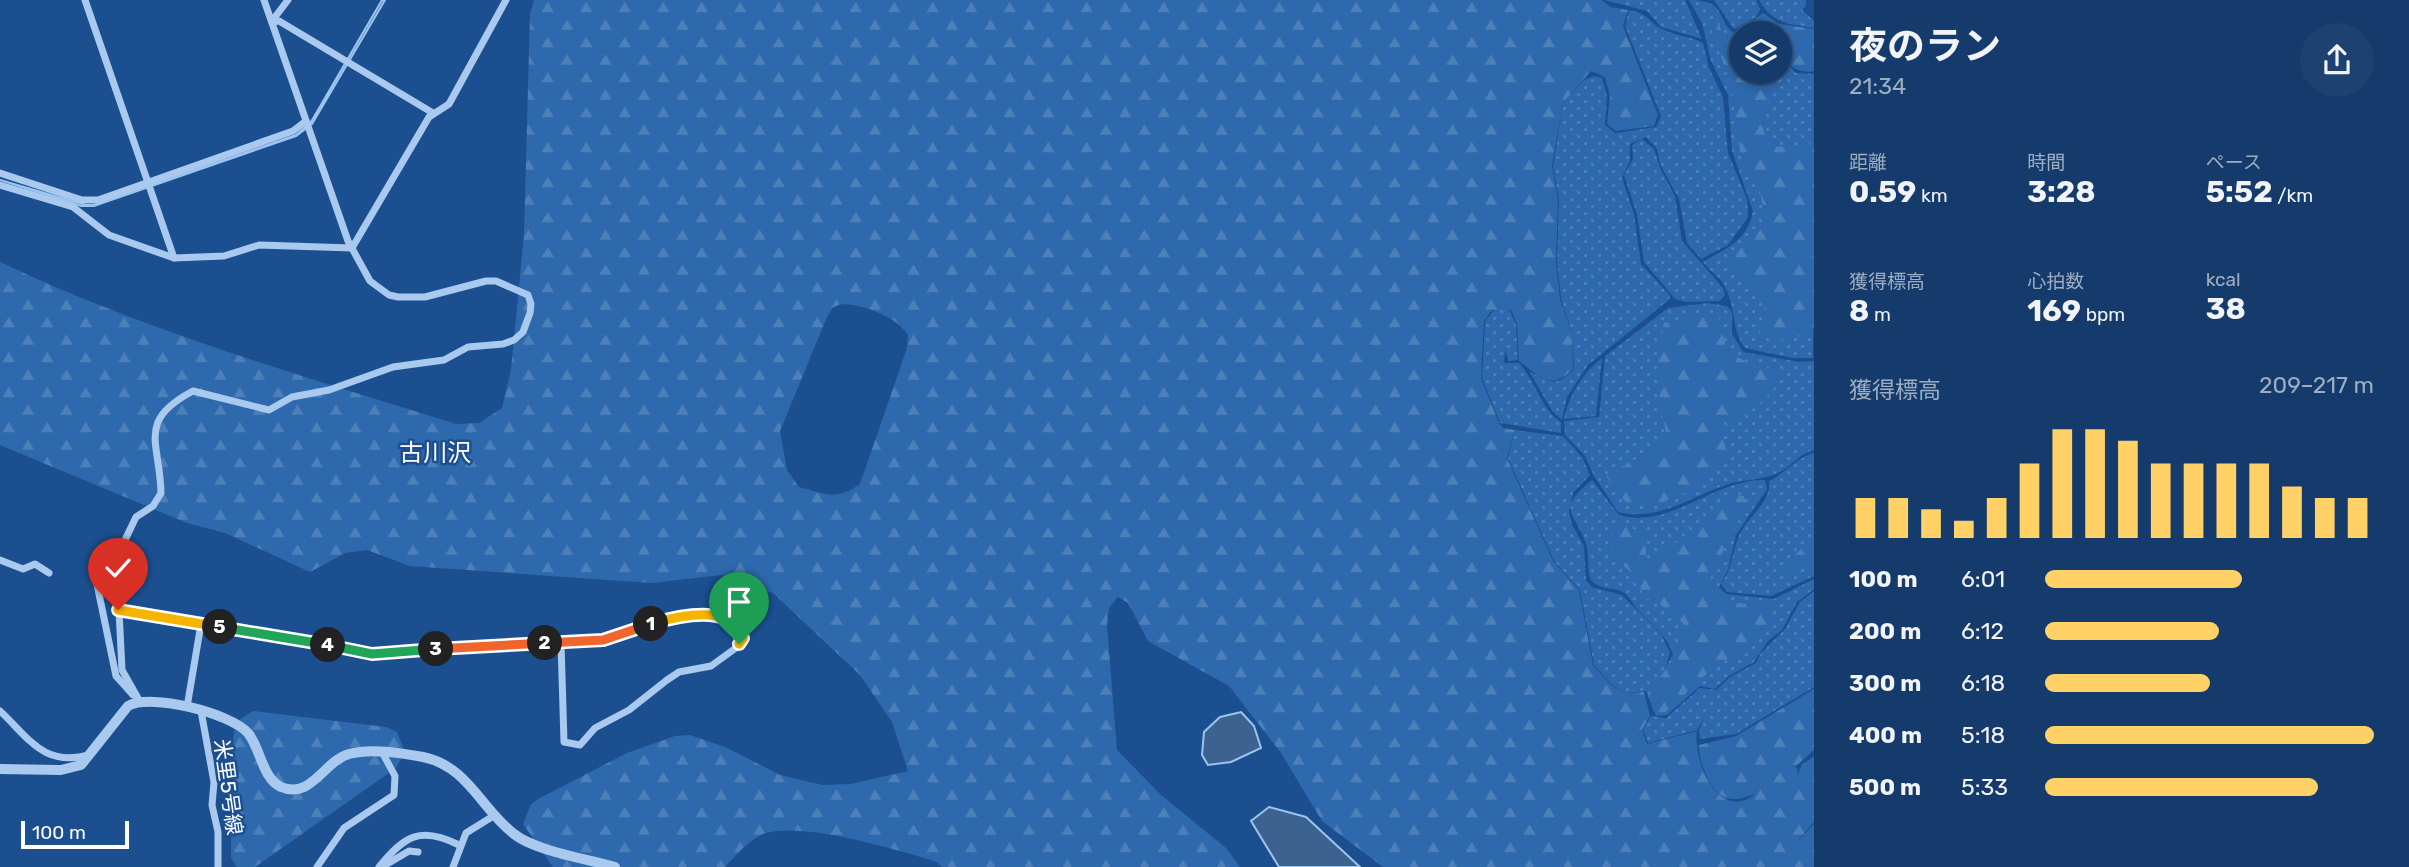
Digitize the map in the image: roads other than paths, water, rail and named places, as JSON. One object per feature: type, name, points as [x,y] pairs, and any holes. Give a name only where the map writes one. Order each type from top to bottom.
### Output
[{"type":"street","points":[[85,0],[174,258]]},
{"type":"street","points":[[139,700],[122,670],[117,571],[125,540],[136,517],[153,506],[161,494],[153,430],[169,405],[193,391],[269,410],[292,397],[329,390],[393,367],[444,360],[468,346],[503,344],[523,332],[531,304],[527,295],[512,287],[486,281],[425,297],[389,295],[370,281],[352,247],[264,0]]},
{"type":"street","points":[[272,22],[288,0]]},
{"type":"street","points":[[352,247],[433,113],[449,104],[506,0]]},
{"type":"street","points":[[272,22],[279,21],[433,113]]},
{"type":"street","points":[[0,173],[82,200],[98,200],[293,131],[306,121]]},
{"type":"street","points":[[0,185],[73,207],[109,235],[174,258],[224,256],[259,245],[352,247]]},
{"type":"street","points":[[0,560],[23,569],[35,565],[49,573]]},
{"type":"street","points":[[93,565],[116,676],[139,700]]},
{"type":"street","points":[[118,610],[372,654],[603,640],[664,620],[702,615],[725,618],[737,625],[743,638],[740,645],[711,666],[679,672],[629,710],[595,728],[580,745],[564,742],[561,643]]},
{"type":"street","points":[[187,707],[201,624]]},
{"type":"street","points":[[0,769],[70,769],[81,765],[128,706],[139,700],[187,707],[226,720],[247,732],[268,774],[279,786],[293,790],[308,786],[348,754],[382,752],[425,757],[453,768],[473,785],[516,836],[615,867]]},
{"type":"street","points":[[0,711],[48,755],[70,759],[93,753]]},
{"type":"street","name":"米里5号線","points":[[201,711],[214,782],[212,805],[218,832],[218,867]]},
{"type":"street","points":[[317,867],[344,828],[394,795],[395,776],[382,752]]},
{"type":"street","points":[[453,867],[459,845],[466,833],[496,814]]},
{"type":"street","points":[[380,867],[410,837],[425,834],[440,836],[459,845]]},
{"type":"street","points":[[380,867],[409,850],[418,852]]},
{"type":"district","name":"古川沢","points":[[435,453]]}]
